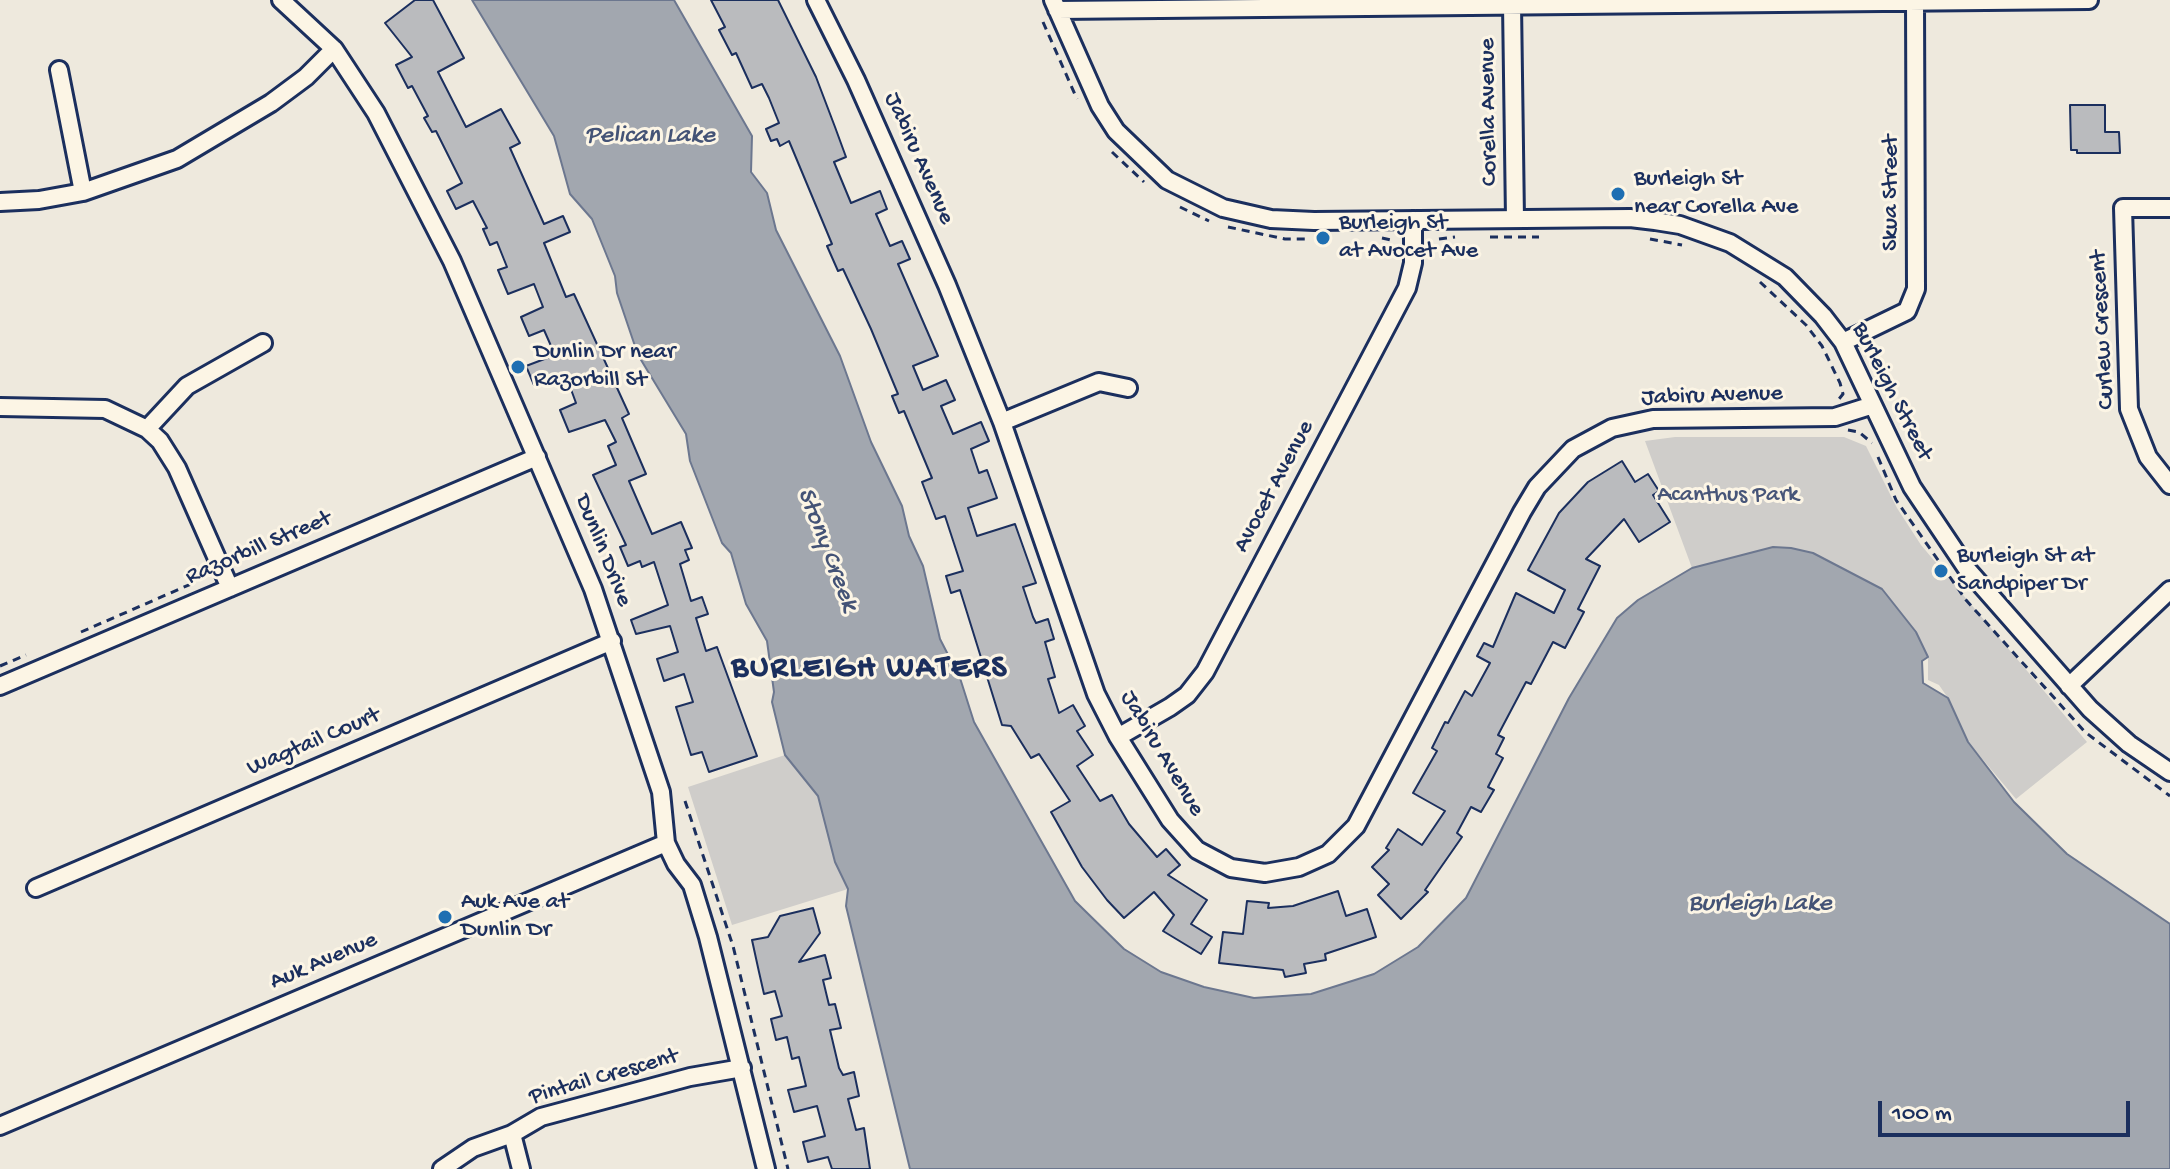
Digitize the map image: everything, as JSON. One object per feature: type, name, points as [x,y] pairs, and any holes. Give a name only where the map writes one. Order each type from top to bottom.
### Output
[{"type":"street","name":"Dunlin Drive","points":[[281,0],[334,49],[376,113],[440,235],[537,457],[612,641],[661,792],[666,843],[692,885],[766,1169]]},
{"type":"street","name":"Jabiru Avenue","points":[[816,0],[856,80],[947,285],[1002,422],[1096,694],[1118,737],[1170,820],[1197,850],[1245,872],[1283,871],[1313,863],[1335,848],[1356,826],[1522,512],[1537,487],[1573,449],[1612,428],[1653,419],[1835,417],[1873,405]]},
{"type":"street","points":[[1055,5],[2089,0]]},
{"type":"street","name":"Skua Street","points":[[1843,342],[1907,311],[1916,289],[1915,1]]},
{"type":"street","name":"Corella Avenue","points":[[1512,4],[1515,219]]},
{"type":"street","name":"Burleigh Street","points":[[1055,5],[1100,106],[1116,131],[1146,162],[1195,196],[1223,208],[1271,219],[1630,218],[1702,232],[1730,243],[1785,277],[1843,342],[1912,487],[1937,529],[1967,569],[2069,686],[2129,744],[2170,772]]},
{"type":"street","points":[[0,202],[39,200],[83,192],[155,169],[227,131],[306,77],[334,49]]},
{"type":"street","points":[[59,70],[83,192]]},
{"type":"street","name":"Curlew Crescent","points":[[2170,208],[2123,208],[2123,217],[2129,409],[2148,457],[2170,485]]},
{"type":"street","name":"Avocet Avenue","points":[[1118,737],[1187,695],[1205,672],[1407,288],[1413,263],[1413,220]]},
{"type":"street","points":[[147,429],[187,386],[263,343]]},
{"type":"street","points":[[1002,422],[1099,382],[1128,388]]},
{"type":"street","points":[[0,407],[105,409],[147,429],[160,441],[177,468],[230,588]]},
{"type":"street","name":"Razorbill Street","points":[[0,686],[537,457]]},
{"type":"street","points":[[2069,686],[2170,590]]},
{"type":"street","name":"Wagtail Court","points":[[36,888],[612,641]]},
{"type":"street","name":"Auk Avenue","points":[[0,1126],[666,843]]},
{"type":"street","name":"Pintail Crescent","points":[[442,1169],[473,1148],[512,1134],[541,1117],[690,1077],[742,1068]]},
{"type":"street","points":[[512,1134],[521,1169]]},
{"type":"path","points":[[1439,239],[1468,237]]},
{"type":"path","points":[[1482,237],[1552,237]]},
{"type":"path","points":[[1646,238],[1694,247]]},
{"type":"path","points":[[1757,280],[1806,325],[1822,346],[1840,383],[1843,394],[1838,399]]},
{"type":"path","points":[[69,637],[191,584],[203,574]]},
{"type":"path","points":[[0,666],[28,655]]},
{"type":"path","points":[[685,801],[733,946],[788,1169]]},
{"type":"green space","name":"Acanthus Park","points":[[1675,437],[1844,437],[1866,446],[1897,508],[1921,545],[2087,742],[2016,799],[1968,742],[1939,685],[1928,680],[1928,657],[1916,632],[1882,589],[1813,553],[1791,548],[1773,547],[1692,568],[1645,441]]},
{"type":"green space","points":[[785,755],[818,796],[835,862],[848,889],[732,925],[688,787]]},
{"type":"water","name":"Burleigh Lake","points":[[472,0],[674,0],[752,136],[751,172],[767,193],[776,230],[840,356],[871,442],[902,506],[909,536],[923,566],[940,639],[960,678],[974,722],[1075,901],[1124,949],[1161,972],[1204,987],[1254,998],[1311,994],[1374,974],[1418,947],[1466,898],[1569,698],[1617,618],[1638,600],[1692,568],[1773,547],[1791,548],[1813,553],[1882,589],[1916,632],[1928,657],[1922,661],[1923,683],[1948,698],[1968,742],[2014,802],[2067,854],[2170,924],[2170,1169],[910,1169],[846,906],[848,889],[835,862],[818,796],[785,755],[772,702],[774,692],[767,641],[746,604],[731,553],[722,543],[690,461],[686,434],[638,355],[617,293],[615,276],[592,219],[570,194],[554,136]]},
{"type":"building","points":[[415,0],[433,0],[464,58],[438,72],[466,127],[501,109],[520,143],[510,148],[544,224],[563,216],[570,232],[544,243],[566,297],[574,294],[629,414],[622,418],[646,474],[629,481],[652,534],[681,522],[692,548],[685,550],[689,560],[680,564],[691,601],[702,597],[708,614],[696,618],[706,651],[717,647],[757,756],[709,772],[702,752],[691,755],[676,707],[693,702],[684,674],[664,681],[657,659],[678,652],[670,626],[636,634],[631,620],[668,605],[654,562],[642,567],[640,561],[628,566],[620,547],[626,545],[593,475],[616,465],[608,446],[616,442],[605,420],[569,432],[560,410],[576,403],[565,373],[534,385],[526,366],[555,355],[544,330],[529,336],[521,317],[543,307],[534,284],[508,294],[498,270],[507,267],[497,242],[490,245],[483,229],[487,228],[473,201],[456,209],[447,191],[462,183],[436,131],[432,132],[424,118],[428,116],[412,86],[408,88],[396,65],[412,57],[385,23]]},
{"type":"building","points":[[711,0],[778,0],[816,77],[846,157],[834,162],[851,203],[880,191],[887,209],[876,214],[890,246],[902,241],[910,259],[898,264],[938,356],[913,366],[923,390],[946,380],[955,400],[941,406],[953,434],[981,422],[989,441],[971,449],[979,473],[987,470],[997,498],[968,508],[977,536],[1015,524],[1036,583],[1023,587],[1033,617],[1036,623],[1048,619],[1054,639],[1045,642],[1055,677],[1048,679],[1059,713],[1073,705],[1085,726],[1077,731],[1093,755],[1077,766],[1100,801],[1112,795],[1129,824],[1157,857],[1166,849],[1180,865],[1168,875],[1207,900],[1191,924],[1212,937],[1201,954],[1163,931],[1174,915],[1154,892],[1124,918],[1107,900],[1082,867],[1051,812],[1070,801],[1039,754],[1031,758],[1011,726],[1002,725],[960,590],[951,593],[946,576],[963,571],[945,516],[936,519],[922,482],[932,478],[904,411],[899,413],[892,396],[898,394],[871,329],[843,269],[838,271],[827,246],[832,244],[789,141],[780,146],[777,139],[771,141],[766,129],[779,123],[769,98],[762,84],[752,88],[736,53],[732,55],[719,30],[725,27]]},
{"type":"building","points":[[2070,105],[2105,105],[2105,132],[2119,132],[2120,153],[2077,153],[2077,150],[2071,150]]},
{"type":"building","points":[[1622,461],[1635,482],[1648,474],[1659,491],[1653,495],[1670,522],[1639,542],[1624,519],[1586,559],[1600,566],[1578,609],[1584,612],[1565,648],[1553,642],[1531,684],[1526,682],[1498,735],[1504,738],[1496,754],[1503,758],[1488,787],[1494,790],[1481,812],[1471,807],[1457,833],[1462,837],[1425,890],[1428,892],[1401,919],[1378,895],[1389,884],[1372,867],[1389,850],[1386,848],[1398,829],[1422,845],[1445,811],[1413,793],[1437,751],[1432,748],[1445,722],[1448,723],[1465,691],[1472,696],[1490,663],[1477,656],[1484,643],[1493,647],[1516,593],[1554,613],[1565,590],[1528,570],[1559,513],[1588,482]]},
{"type":"building","points":[[1338,891],[1346,916],[1367,909],[1376,937],[1325,954],[1326,960],[1304,964],[1306,973],[1285,977],[1283,970],[1219,963],[1223,932],[1243,934],[1247,901],[1269,903],[1268,908],[1293,906]]},
{"type":"building","points":[[813,908],[820,933],[799,962],[825,955],[831,978],[823,980],[829,1005],[835,1004],[841,1028],[830,1030],[843,1075],[854,1072],[859,1096],[848,1099],[856,1130],[864,1128],[870,1169],[832,1169],[828,1157],[808,1162],[803,1142],[825,1136],[817,1106],[794,1112],[788,1090],[806,1086],[799,1057],[792,1059],[787,1037],[776,1040],[771,1019],[782,1016],[775,991],[764,994],[752,940],[768,937],[780,916]]},
{"type":"place","name":"Burleigh St near Corella Ave","points":[[1618,194]]},
{"type":"place","name":"Burleigh St at Avocet Ave","points":[[1323,238]]},
{"type":"place","name":"Dunlin Dr near Razorbill St","points":[[518,367]]},
{"type":"place","name":"Burleigh St at Sandpiper Dr","points":[[1941,571]]},
{"type":"place","name":"Auk Ave at Dunlin Dr","points":[[445,917]]},
{"type":"district","name":"BURLEIGH WATERS","points":[[870,670]]},
{"type":"water label","name":"Pelican Lake","points":[[650,137]]},
{"type":"water label","name":"Stony Creek","points":[[826,550]]}]
